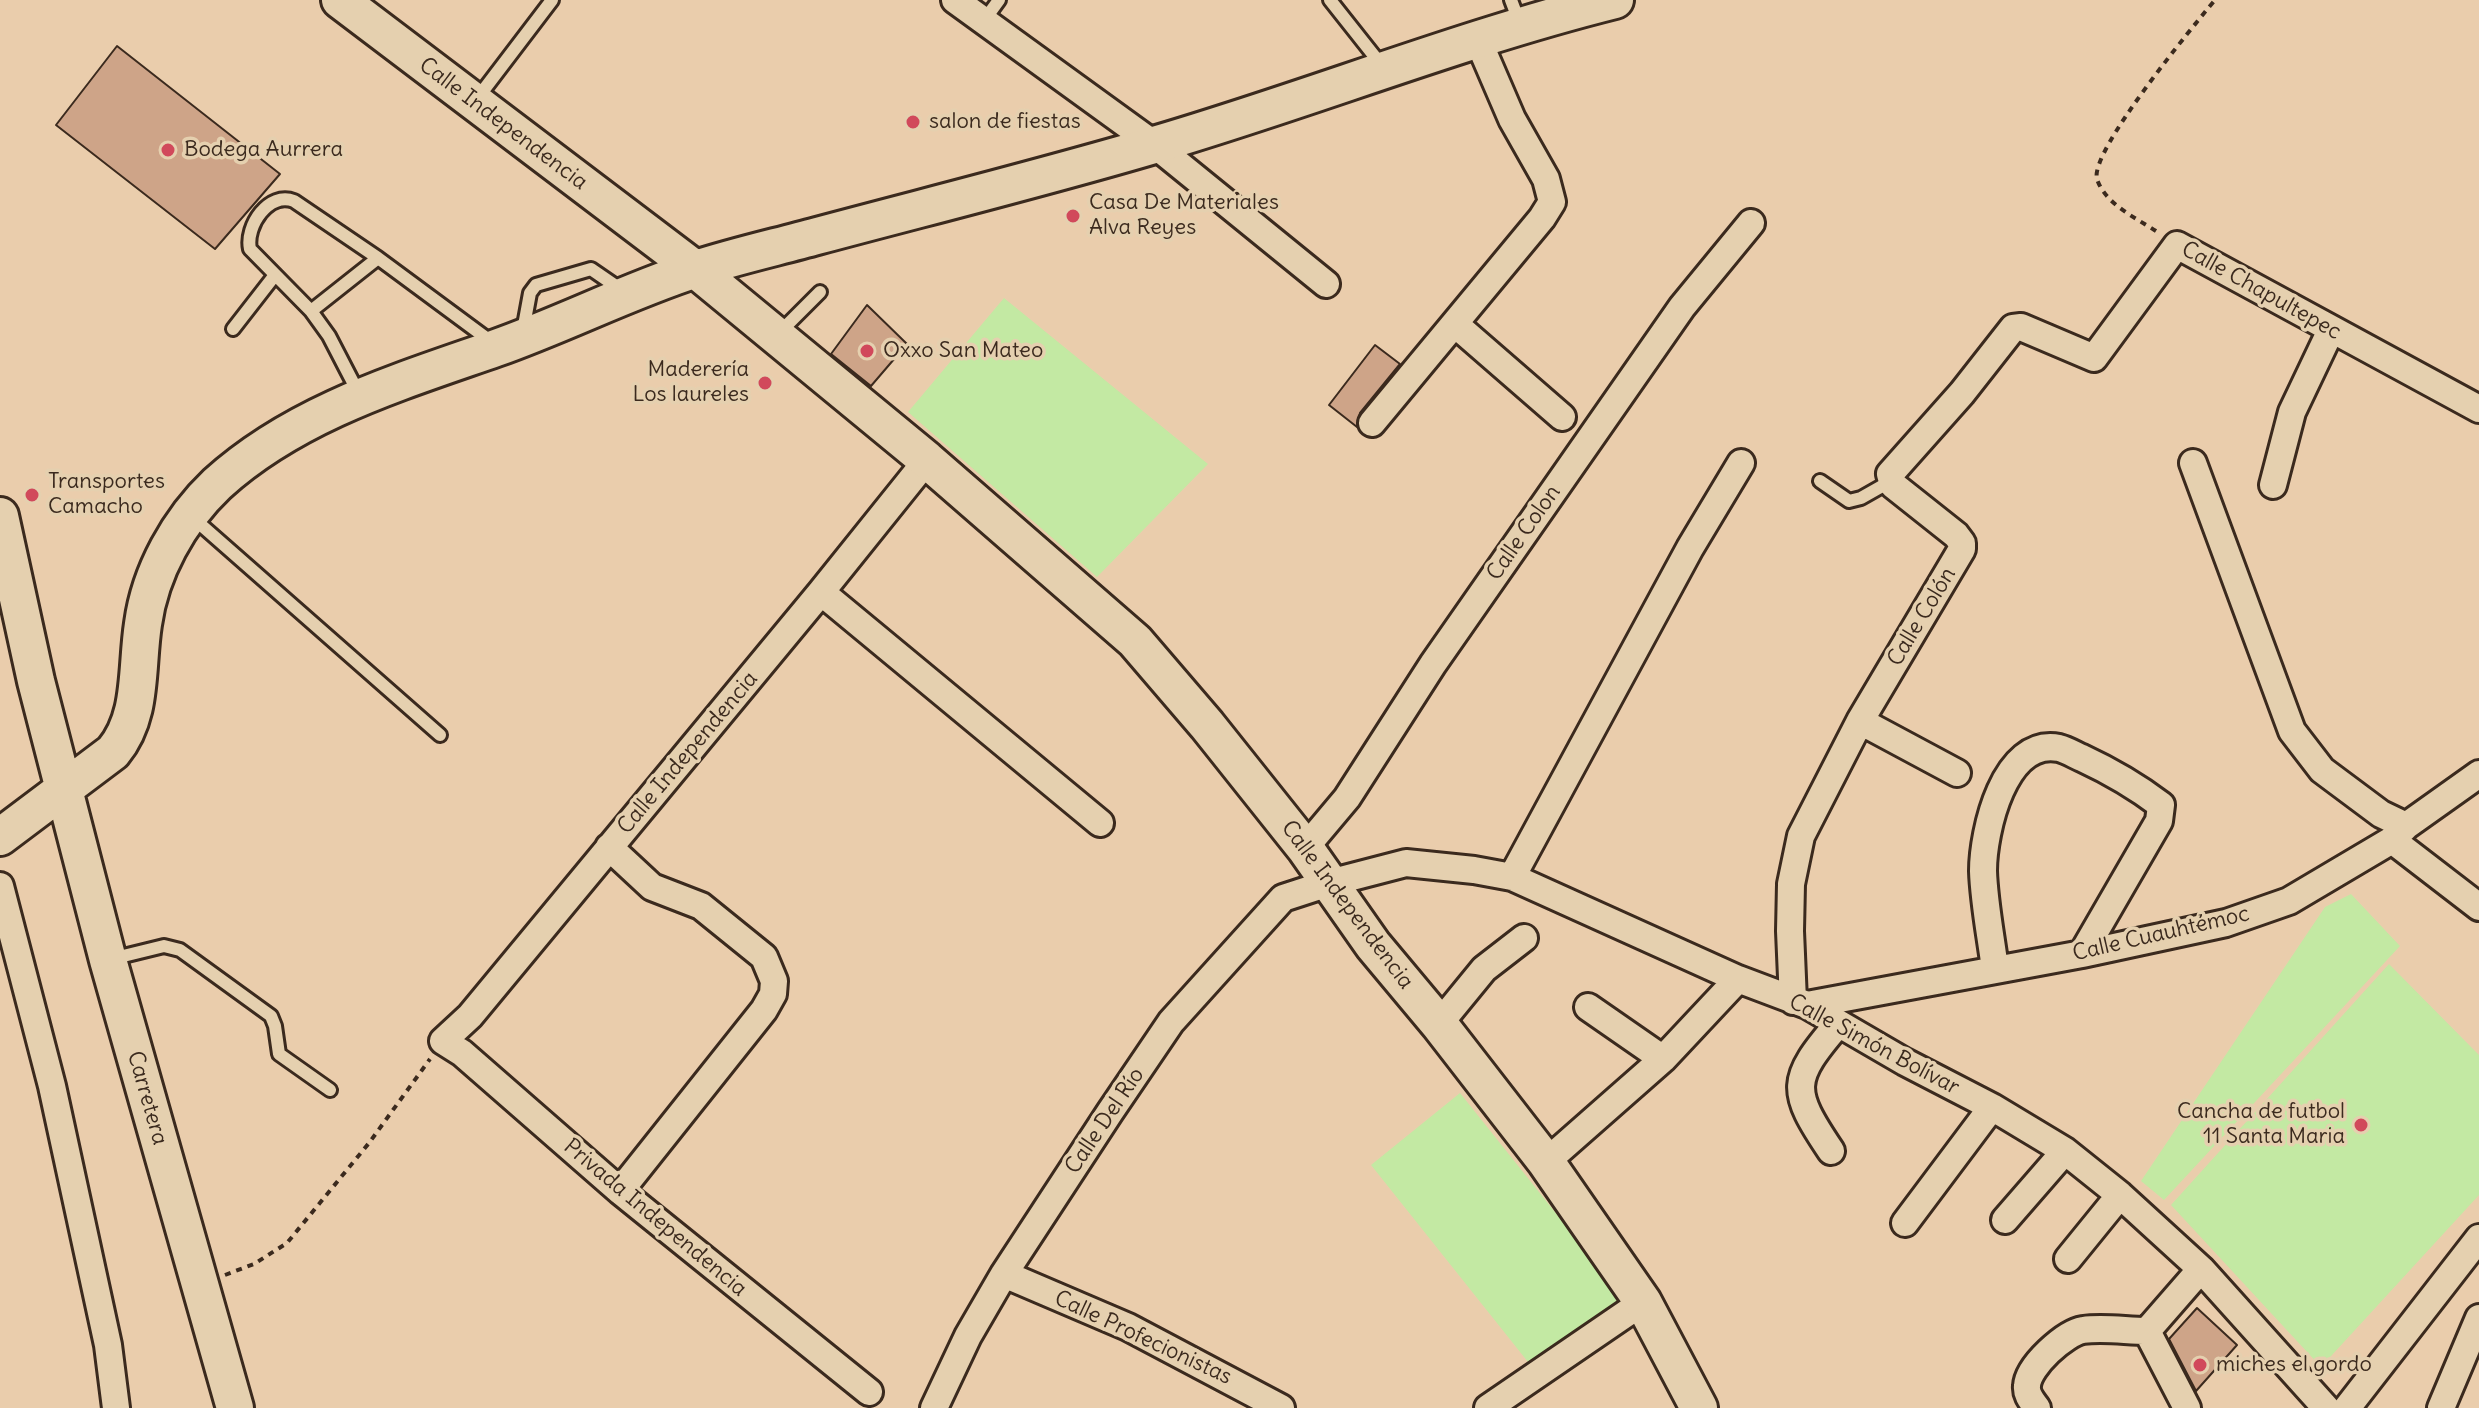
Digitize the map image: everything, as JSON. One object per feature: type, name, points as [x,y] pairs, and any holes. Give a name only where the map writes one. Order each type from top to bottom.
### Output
[{"type":"street","name":"Calle Independencia","points":[[340,0],[695,269],[927,460],[1135,641],[1305,848],[1373,945],[1546,1162],[1643,1302],[1699,1408]]},
{"type":"street","points":[[955,0],[1155,145],[1326,284]]},
{"type":"street","points":[[0,837],[113,752],[124,739],[133,718],[136,700],[143,622],[160,566],[190,515],[217,484],[246,460],[283,436],[360,396],[510,343],[695,269],[1155,145],[1478,40],[1516,14],[1612,0]]},
{"type":"street","points":[[1372,423],[1552,202],[1546,179],[1512,119],[1478,40]]},
{"type":"street","name":"Calle Colon","points":[[1305,848],[1347,798],[1433,664],[1682,307],[1751,223]]},
{"type":"street","points":[[1891,481],[1890,474],[1962,393],[2013,328],[2021,327],[2094,358],[2177,245]]},
{"type":"street","name":"Calle Chapultepec","points":[[2177,245],[2479,409]]},
{"type":"street","points":[[1455,324],[1562,417]]},
{"type":"street","points":[[2273,485],[2292,412],[2331,330]]},
{"type":"street","name":"Calle Independencia","points":[[443,1041],[470,1016],[927,460]]},
{"type":"street","points":[[1512,877],[1690,548],[1741,463]]},
{"type":"street","points":[[2193,463],[2292,731],[2322,770],[2381,814],[2479,907]]},
{"type":"street","name":"Calle Colón","points":[[1800,1003],[1790,931],[1791,884],[1801,836],[1860,721],[1962,549],[1956,535],[1891,481]]},
{"type":"street","name":"Carretera","points":[[0,516],[36,681],[108,960],[235,1408]]},
{"type":"street","points":[[821,592],[1100,823]]},
{"type":"street","points":[[1860,721],[1957,773]]},
{"type":"street","points":[[1995,969],[1983,870],[1989,824],[2003,784],[2014,767],[2036,751],[2049,748],[2060,748],[2108,770],[2161,805],[2159,821],[2082,954]]},
{"type":"street","name":"Calle Cuauhtémoc","points":[[1800,1003],[2082,954],[2226,923],[2289,901],[2399,833],[2479,774]]},
{"type":"street","points":[[609,847],[652,887],[701,906],[764,957],[774,981],[773,994],[764,1010],[620,1191]]},
{"type":"street","name":"Calle Simón Bolívar","points":[[1329,883],[1406,863],[1512,877],[1738,979],[1800,1003],[1992,1107],[2065,1151],[2120,1195],[2201,1269],[2326,1408]]},
{"type":"street","name":"Calle Del Río","points":[[934,1408],[968,1336],[1004,1274],[1171,1022],[1283,898],[1329,883]]},
{"type":"street","points":[[0,886],[58,1116],[108,1345],[116,1408]]},
{"type":"street","points":[[1439,1024],[1484,969],[1524,938]]},
{"type":"street","points":[[1546,1162],[1663,1059],[1738,979]]},
{"type":"street","points":[[1588,1007],[1663,1059]]},
{"type":"street","points":[[1831,1151],[1807,1115],[1799,1083],[1807,1063],[1838,1024]]},
{"type":"street","name":"Privada Independencia","points":[[443,1041],[462,1053],[620,1191],[869,1392]]},
{"type":"street","points":[[1905,1223],[1992,1107]]},
{"type":"street","points":[[2005,1220],[2065,1151]]},
{"type":"street","points":[[2068,1259],[2120,1195]]},
{"type":"street","points":[[2347,1408],[2479,1238]]},
{"type":"street","points":[[2147,1331],[2201,1269]]},
{"type":"street","name":"Calle Profecionistas","points":[[1004,1274],[1128,1327],[1242,1398],[1281,1408]]},
{"type":"street","points":[[1488,1408],[1643,1302]]},
{"type":"street","points":[[2441,1408],[2479,1318]]},
{"type":"street","points":[[2037,1408],[2028,1394],[2030,1375],[2036,1364],[2073,1333],[2094,1330],[2147,1331]]},
{"type":"street","points":[[2147,1331],[2187,1408]]},
{"type":"lane","points":[[474,102],[552,0]]},
{"type":"lane","points":[[983,22],[999,0]]},
{"type":"lane","points":[[1330,0],[1385,70]]},
{"type":"lane","points":[[360,396],[329,336],[311,311],[250,249],[248,238],[258,216],[276,201],[284,198],[294,201],[510,343]]},
{"type":"lane","points":[[311,311],[378,258]]},
{"type":"lane","points":[[233,329],[275,275]]},
{"type":"lane","points":[[776,336],[820,292]]},
{"type":"lane","points":[[1820,481],[1849,501],[1861,498],[1891,481]]},
{"type":"lane","points":[[190,515],[440,735]]},
{"type":"lane","points":[[108,960],[164,946],[180,950],[271,1016],[279,1054],[330,1090]]},
{"type":"path","name":"Calle Chapultepec","points":[[2177,245],[2113,202],[2102,188],[2097,170],[2112,135],[2215,0]]},
{"type":"path","points":[[200,1285],[254,1264],[287,1243],[369,1143],[443,1041]]},
{"type":"green space","points":[[1004,298],[1208,464],[1097,577],[908,412]]},
{"type":"green space","points":[[2351,894],[2400,946],[2164,1200],[2141,1181],[2325,907]]},
{"type":"green space","name":"Cancha de futbol 11 Santa Maria","points":[[2389,964],[2479,1055],[2479,1195],[2321,1367],[2171,1205]]},
{"type":"green space","points":[[1460,1093],[1626,1301],[1536,1372],[1371,1165]]},
{"type":"building","name":"Bodega Aurrera","points":[[117,46],[280,174],[215,249],[56,125]]},
{"type":"building","name":"Oxxo San Mateo","points":[[867,305],[907,344],[871,386],[831,354]]},
{"type":"building","points":[[1375,345],[1400,364],[1360,413],[1357,427],[1329,405]]},
{"type":"building","name":"miches el gordo","points":[[2197,1308],[2237,1345],[2196,1391],[2169,1339]]},
{"type":"place","name":"salon de fiestas","points":[[913,122]]},
{"type":"place","name":"Bodega Aurrera","points":[[168,150]]},
{"type":"place","name":"Casa De Materiales Alva Reyes","points":[[1073,216]]},
{"type":"place","name":"Oxxo San Mateo","points":[[867,351]]},
{"type":"place","name":"Maderería Los laureles","points":[[765,383]]},
{"type":"place","name":"Transportes Camacho","points":[[32,495]]},
{"type":"place","name":"Cancha de futbol 11 Santa Maria","points":[[2361,1125]]},
{"type":"place","name":"miches el gordo","points":[[2200,1365]]}]
